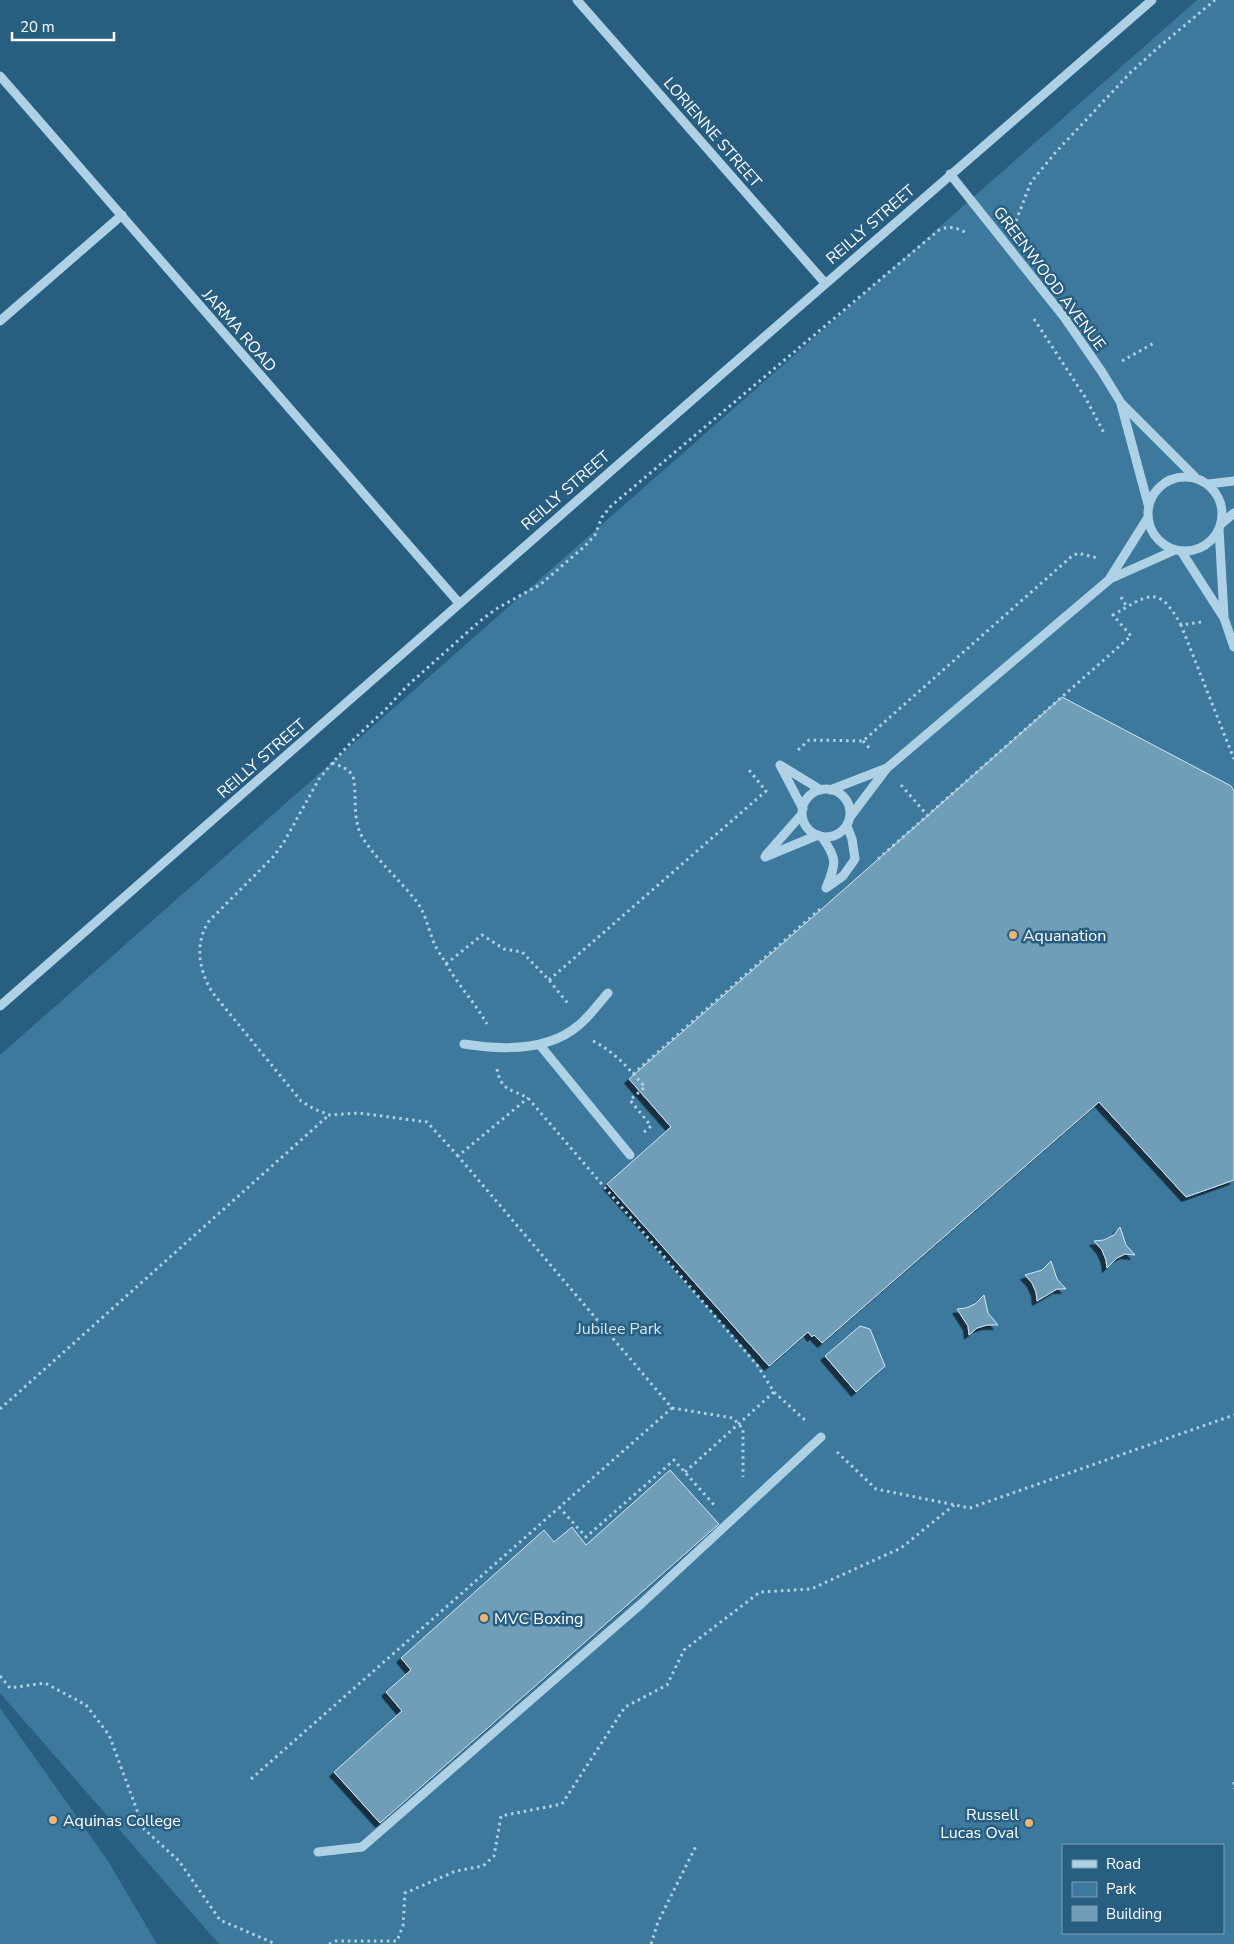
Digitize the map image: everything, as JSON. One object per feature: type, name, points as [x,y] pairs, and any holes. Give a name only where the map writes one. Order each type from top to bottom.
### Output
[{"type":"street","name":"LORIENNE STREET","points":[[577,0],[825,283]]},
{"type":"street","name":"REILLY STREET","points":[[0,1006],[240,797],[458,603],[1152,0]]},
{"type":"street","name":"JARMA ROAD","points":[[0,76],[458,603]]},
{"type":"street","name":"GREENWOOD AVENUE","points":[[950,174],[1064,317],[1121,404],[1195,477]]},
{"type":"street","points":[[0,321],[122,215]]},
{"type":"street","name":"GREENWOOD AVENUE","points":[[1121,404],[1148,504]]},
{"type":"street","points":[[1224,618],[1220,526],[1222,508],[1218,495],[1208,484],[1195,477],[1180,476],[1166,481],[1154,491],[1148,504],[1147,519],[1152,533],[1162,544],[1178,551],[1224,618],[1234,647]]},
{"type":"street","points":[[1208,484],[1234,481]]},
{"type":"street","points":[[887,768],[809,796],[802,812],[765,857],[820,836],[836,835],[848,822],[887,768],[1110,579],[1178,551],[1204,547],[1212,539],[1220,526],[1234,513]]},
{"type":"street","points":[[1110,579],[1147,519]]},
{"type":"street","points":[[780,765],[826,790],[838,792],[848,802],[848,822],[855,859],[843,876],[826,888],[834,868],[833,853],[820,836],[807,827],[780,765]]},
{"type":"street","points":[[464,1044],[494,1049],[539,1044],[562,1036],[579,1025],[608,993]]},
{"type":"street","points":[[539,1044],[630,1155]]},
{"type":"street","points":[[318,1852],[362,1847],[641,1604],[820,1438]]},
{"type":"path","points":[[1016,222],[1031,182],[1055,153],[1131,72],[1215,0]]},
{"type":"path","points":[[744,1478],[743,1430],[733,1418],[672,1408],[458,1156],[426,1122],[359,1113],[330,1115],[314,1109],[301,1101],[207,984],[200,959],[201,932],[209,921],[273,857],[284,842],[320,779],[332,763],[386,709],[406,686],[480,621],[496,609],[541,584],[595,535],[602,516],[611,506],[924,242],[945,227],[958,228],[973,238]]},
{"type":"path","points":[[1029,312],[1085,397],[1106,440]]},
{"type":"path","points":[[759,782],[809,740],[863,741],[1072,556],[1078,554],[1106,560]]},
{"type":"path","points":[[876,861],[1130,636],[1113,615],[1146,597],[1154,595],[1161,598],[1181,625],[1234,759]]},
{"type":"path","points":[[1181,625],[1224,618]]},
{"type":"path","points":[[332,763],[343,766],[353,776],[359,830],[381,860],[407,888],[420,906],[428,922],[432,940],[487,1024],[494,1049],[499,1080],[513,1092],[528,1098],[750,1357],[774,1392],[820,1438],[876,1489],[970,1508],[1234,1415]]},
{"type":"path","points":[[549,980],[766,791],[749,770]]},
{"type":"path","points":[[633,1074],[824,906]]},
{"type":"path","points":[[458,1156],[528,1098]]},
{"type":"path","points":[[0,1409],[330,1115]]},
{"type":"path","points":[[685,1472],[774,1392]]},
{"type":"path","points":[[251,1780],[672,1408]]},
{"type":"path","points":[[559,1507],[586,1537],[674,1460],[717,1508]]},
{"type":"path","points":[[329,1944],[336,1941],[397,1941],[403,1926],[405,1893],[456,1871],[483,1866],[494,1856],[501,1816],[562,1804],[625,1706],[667,1685],[684,1650],[760,1592],[811,1589],[901,1548],[954,1505]]},
{"type":"path","points":[[0,1676],[10,1688],[45,1682],[86,1706],[109,1735],[144,1829],[179,1861],[220,1920],[276,1944]]},
{"type":"path","points":[[1234,1782],[1234,1789]]},
{"type":"path","points":[[652,1944],[658,1922],[696,1846]]},
{"type":"green space","name":"Jubilee Park","points":[[1197,0],[1234,0],[1234,1944],[219,1944],[0,1693],[0,1055]]},
{"type":"green space","name":"Aquinas College","points":[[0,1708],[108,1861],[157,1944],[0,1944]]},
{"type":"building","name":"Aquanation","points":[[1062,697],[1231,786],[1234,791],[1234,1180],[1186,1197],[1099,1102],[822,1343],[808,1332],[769,1366],[607,1184],[671,1127],[629,1079]]},
{"type":"building","points":[[1120,1227],[1126,1245],[1135,1255],[1125,1254],[1117,1258],[1107,1268],[1102,1250],[1094,1241],[1104,1240],[1114,1235]]},
{"type":"building","points":[[1051,1261],[1057,1279],[1066,1289],[1057,1289],[1037,1301],[1032,1283],[1025,1275],[1042,1270]]},
{"type":"building","points":[[984,1295],[988,1313],[998,1325],[987,1325],[977,1328],[969,1335],[968,1326],[957,1309],[975,1304]]},
{"type":"building","points":[[860,1326],[870,1329],[885,1366],[856,1392],[825,1356]]},
{"type":"building","points":[[670,1470],[719,1524],[380,1823],[334,1772],[402,1711],[386,1692],[411,1670],[401,1658],[544,1530],[554,1542],[572,1527],[586,1545]]},
{"type":"place","name":"Aquanation","points":[[1013,935]]},
{"type":"place","name":"MVC Boxing","points":[[484,1618]]},
{"type":"place","name":"Aquinas College","points":[[53,1820]]},
{"type":"place","name":"Russell Lucas Oval","points":[[1029,1823]]}]
